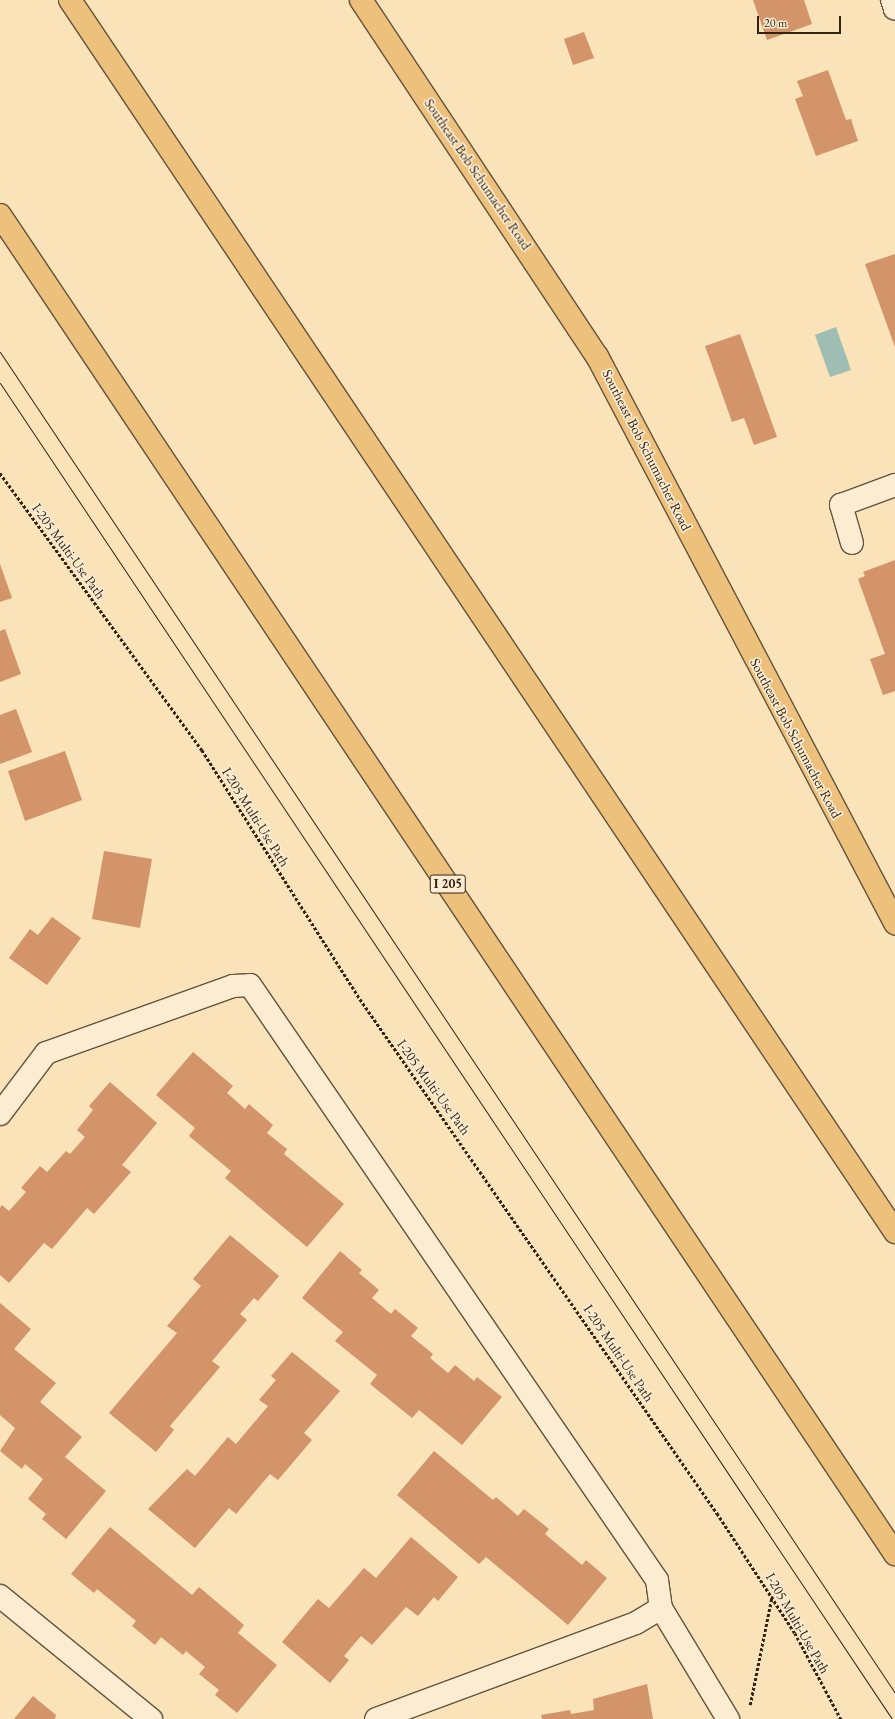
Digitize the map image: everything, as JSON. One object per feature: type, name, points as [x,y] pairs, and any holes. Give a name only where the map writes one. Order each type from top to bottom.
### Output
[{"type":"main road","points":[[70,0],[895,1232]]},
{"type":"main road","name":"Southeast Bob Schumacher Road","points":[[361,0],[597,356],[895,923]]},
{"type":"main road","name":"I 205","points":[[0,215],[895,1554]]},
{"type":"street","points":[[892,0],[895,9]]},
{"type":"street","points":[[852,543],[841,505],[895,485]]},
{"type":"street","points":[[0,1114],[46,1053],[234,986],[250,985],[657,1580],[661,1608],[728,1719]]},
{"type":"street","points":[[0,1596],[151,1719]]},
{"type":"street","points":[[376,1719],[636,1623],[661,1608]]},
{"type":"path","name":"I-205 Multi-Use Path","points":[[0,473],[202,750],[360,999],[514,1216],[772,1595],[841,1719]]},
{"type":"path","points":[[749,1711],[772,1595]]},
{"type":"water","points":[[836,327],[851,370],[830,377],[815,335]]},
{"type":"building","points":[[753,0],[804,0],[812,24],[767,40]]},
{"type":"building","points":[[584,32],[594,58],[573,65],[564,39]]},
{"type":"building","points":[[828,70],[846,120],[851,119],[858,141],[816,156],[795,99],[803,96],[797,81]]},
{"type":"building","points":[[895,254],[895,347],[865,264]]},
{"type":"building","points":[[740,334],[777,437],[754,445],[744,418],[732,422],[705,346]]},
{"type":"building","points":[[895,560],[895,691],[883,695],[870,659],[885,654],[858,579],[865,576],[863,572]]},
{"type":"building","points":[[0,564],[12,598],[0,602]]},
{"type":"building","points":[[5,629],[21,674],[0,682],[0,631]]},
{"type":"building","points":[[16,709],[32,752],[0,764],[0,715]]},
{"type":"building","points":[[65,751],[82,800],[25,821],[8,771]]},
{"type":"building","points":[[104,851],[152,859],[140,928],[92,919]]},
{"type":"building","points":[[52,917],[81,938],[47,985],[9,958],[30,929],[38,935]]},
{"type":"building","points":[[193,1052],[233,1086],[227,1093],[245,1109],[249,1104],[273,1125],[267,1133],[287,1149],[284,1154],[344,1204],[307,1247],[225,1178],[231,1171],[189,1136],[195,1128],[156,1095]]},
{"type":"building","points":[[110,1082],[157,1123],[122,1165],[131,1172],[94,1214],[87,1208],[52,1249],[44,1243],[9,1283],[0,1275],[0,1208],[2,1205],[9,1211],[26,1192],[21,1188],[40,1166],[47,1172],[66,1151],[70,1154],[85,1137],[77,1130],[93,1110],[89,1106]]},
{"type":"building","points":[[230,1235],[279,1276],[258,1301],[254,1298],[240,1314],[247,1320],[212,1361],[220,1367],[170,1426],[174,1430],[156,1452],[109,1413],[177,1333],[167,1326],[201,1286],[193,1279]]},
{"type":"building","points":[[340,1251],[362,1270],[359,1273],[379,1290],[372,1298],[391,1314],[395,1309],[418,1328],[411,1336],[433,1354],[430,1358],[448,1373],[455,1365],[474,1381],[477,1377],[502,1397],[462,1445],[419,1410],[412,1418],[370,1384],[377,1375],[335,1341],[343,1332],[302,1298]]},
{"type":"building","points":[[0,1303],[31,1329],[14,1349],[56,1383],[40,1402],[82,1437],[65,1457],[106,1491],[66,1539],[42,1519],[46,1514],[28,1499],[43,1479],[25,1464],[22,1469],[0,1451],[15,1428],[0,1415]]},
{"type":"building","points":[[292,1352],[340,1391],[304,1433],[312,1440],[278,1480],[270,1474],[236,1514],[229,1508],[195,1548],[148,1509],[187,1469],[195,1476],[228,1437],[236,1444],[268,1406],[259,1400],[276,1380],[271,1376]]},
{"type":"building","points":[[434,1451],[493,1500],[496,1497],[518,1516],[524,1509],[549,1529],[545,1534],[582,1565],[586,1560],[607,1578],[568,1625],[486,1557],[479,1564],[397,1495]]},
{"type":"building","points":[[110,1527],[192,1595],[199,1587],[244,1625],[238,1633],[277,1665],[237,1713],[215,1695],[219,1690],[199,1674],[205,1667],[186,1651],[183,1655],[161,1637],[155,1645],[132,1626],[136,1621],[97,1589],[94,1593],[71,1574]]},
{"type":"building","points":[[411,1537],[458,1577],[438,1601],[434,1597],[418,1616],[406,1607],[372,1645],[361,1636],[344,1656],[349,1660],[330,1683],[282,1642],[318,1599],[329,1608],[364,1568],[376,1578]]},
{"type":"building","points":[[647,1684],[653,1719],[542,1719],[541,1715],[570,1710],[571,1714],[594,1710],[593,1699]]},
{"type":"building","points":[[33,1696],[56,1715],[55,1719],[14,1719]]},
{"type":"tram line","points":[[0,352],[895,1693]]},
{"type":"tram line","points":[[0,383],[892,1719]]}]
